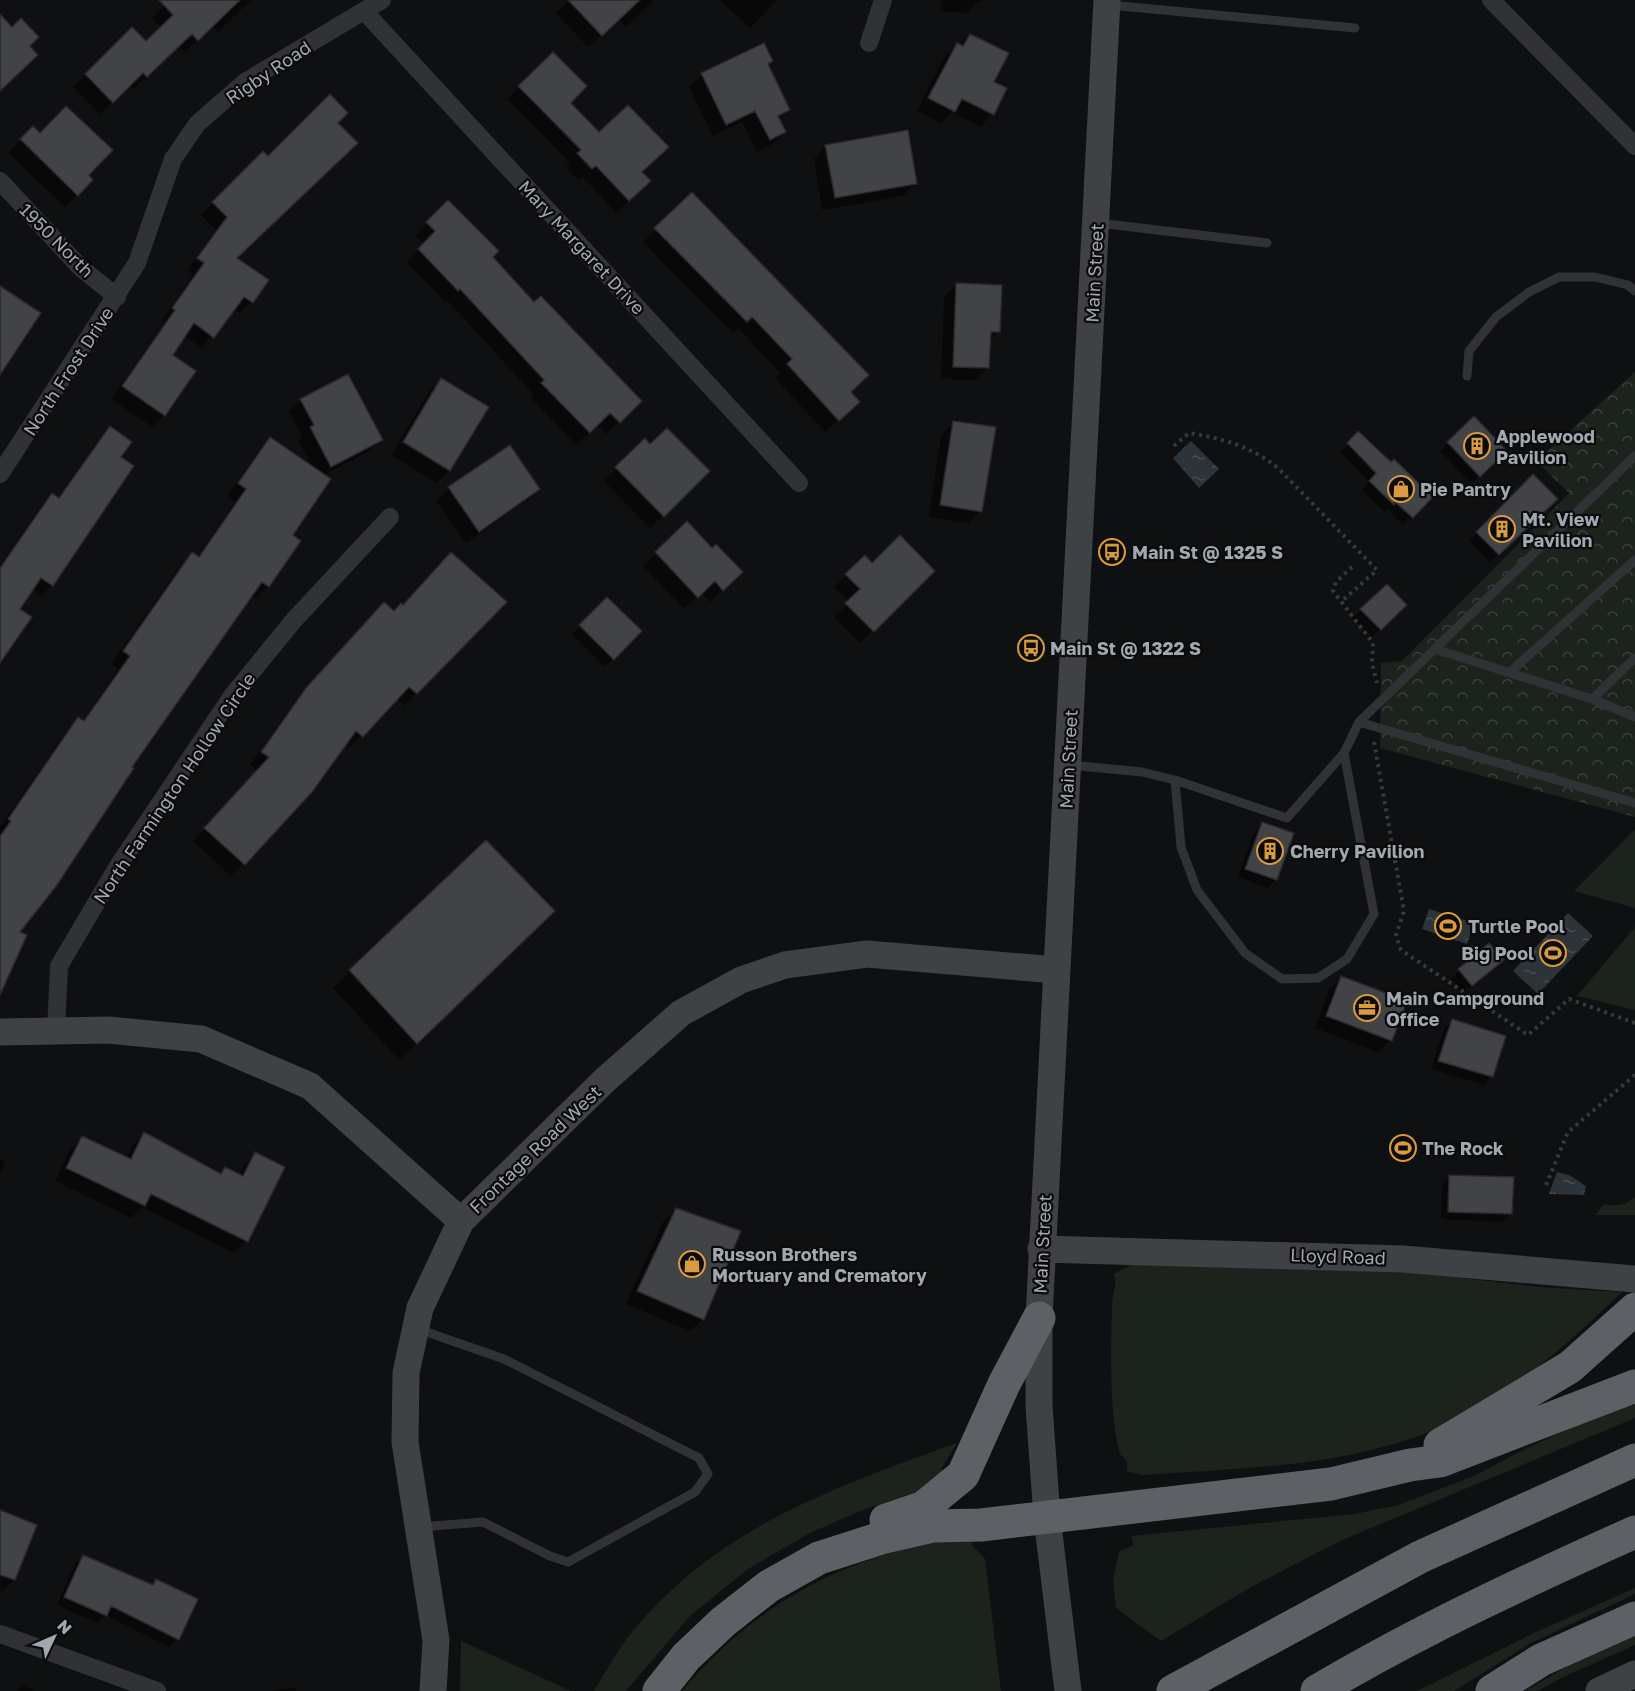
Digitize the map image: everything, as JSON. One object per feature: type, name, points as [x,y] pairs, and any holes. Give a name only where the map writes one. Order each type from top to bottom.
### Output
[{"type":"highway","points":[[1410,1465],[1570,1367],[1635,1309]]},
{"type":"highway","points":[[836,1552],[846,1539],[863,1529],[924,1507],[952,1487],[963,1475],[1004,1384],[1039,1318]]},
{"type":"highway","points":[[659,1691],[686,1657],[769,1586],[819,1558],[836,1552],[933,1526],[981,1525],[1331,1484],[1410,1465],[1440,1461],[1635,1386]]},
{"type":"highway","points":[[1173,1691],[1328,1604],[1420,1557],[1635,1460]]},
{"type":"highway","points":[[1317,1691],[1395,1645],[1478,1603],[1635,1532]]},
{"type":"highway","points":[[1492,1691],[1541,1660],[1635,1618]]},
{"type":"highway","points":[[1180,1691],[1208,1672]]},
{"type":"street","name":"Rigby Road","points":[[117,297],[137,263],[172,159],[197,124],[245,82],[382,0]]},
{"type":"street","points":[[869,43],[883,0]]},
{"type":"street","points":[[1491,0],[1635,146]]},
{"type":"street","name":"Main Street","points":[[1068,1691],[1047,1517],[1039,1406],[1039,1318],[1098,223],[1107,2]]},
{"type":"street","name":"Mary Margaret Drive","points":[[364,11],[799,483]]},
{"type":"street","name":"1950 North","points":[[0,181],[81,268],[117,297]]},
{"type":"street","name":"North Frost Drive","points":[[0,474],[117,297]]},
{"type":"street","name":"North Farmington Hollow Circle","points":[[56,1030],[59,966],[118,866],[232,696],[294,620],[390,517]]},
{"type":"street","name":"Frontage Road West","points":[[434,1691],[436,1640],[405,1442],[406,1373],[420,1308],[461,1221],[605,1080],[673,1020],[741,980],[785,965],[867,954],[1056,970]]},
{"type":"street","points":[[0,1032],[108,1030],[201,1038],[310,1086],[461,1221]]},
{"type":"street","name":"Lloyd Road","points":[[1041,1249],[1403,1258],[1635,1279]]},
{"type":"street","points":[[0,1634],[157,1691]]},
{"type":"street","points":[[1599,1691],[1635,1674]]},
{"type":"lane","points":[[1107,2],[1355,28]]},
{"type":"lane","points":[[1098,223],[1267,243]]},
{"type":"lane","points":[[1467,376],[1469,351],[1496,317],[1529,292],[1559,277],[1595,277],[1628,285],[1635,291]]},
{"type":"lane","points":[[1068,765],[1142,771],[1176,780],[1287,818],[1344,753],[1359,722],[1635,456]]},
{"type":"lane","points":[[1510,672],[1635,560]]},
{"type":"lane","points":[[1435,649],[1592,699],[1635,717]]},
{"type":"lane","points":[[1592,699],[1635,658]]},
{"type":"lane","points":[[1359,722],[1635,803]]},
{"type":"lane","points":[[1176,780],[1181,847],[1197,890],[1219,921],[1245,953],[1282,979],[1318,978],[1347,959],[1374,914],[1344,753]]},
{"type":"lane","points":[[415,1329],[504,1359],[699,1458],[708,1474],[695,1492],[568,1562],[550,1556],[483,1522],[418,1527]]},
{"type":"path","points":[[1174,446],[1189,433],[1216,438],[1260,453],[1278,468],[1377,570],[1342,601]]},
{"type":"path","points":[[1352,567],[1336,582],[1333,591],[1373,644],[1372,663],[1378,681],[1368,713]]},
{"type":"path","points":[[1371,726],[1404,911],[1396,935],[1401,950],[1528,1035],[1569,999],[1635,1023]]},
{"type":"path","points":[[1546,1185],[1568,1132],[1635,1075]]},
{"type":"green space","points":[[1635,372],[1635,817],[1380,748],[1381,663],[1402,661],[1569,493],[1536,461]]},
{"type":"green space","points":[[1635,829],[1635,908],[1574,891]]},
{"type":"green space","points":[[1635,927],[1635,1010],[1577,996]]},
{"type":"green space","points":[[1635,1197],[1635,1215],[1595,1215],[1604,1204],[1620,1205]]},
{"type":"green space","points":[[1132,1264],[1370,1267],[1539,1287],[1622,1292],[1546,1361],[1504,1392],[1460,1418],[1423,1434],[1385,1447],[1305,1462],[1142,1475],[1127,1471],[1127,1462],[1120,1454],[1116,1438],[1111,1381],[1114,1274]]},
{"type":"green space","points":[[1635,1399],[1635,1418],[1340,1541],[1251,1587],[1161,1641],[1116,1608],[1113,1580],[1119,1551],[1134,1545],[1131,1536],[1355,1514],[1398,1505],[1474,1476],[1525,1449]]},
{"type":"green space","points":[[957,1443],[941,1469],[945,1474],[923,1490],[860,1511],[810,1533],[748,1569],[690,1616],[626,1691],[594,1691],[628,1637],[662,1600],[698,1567],[737,1540],[778,1516],[821,1496]]},
{"type":"green space","points":[[954,1536],[973,1538],[972,1545],[985,1559],[1001,1691],[682,1691],[711,1659],[741,1632],[804,1589],[874,1558]]},
{"type":"green space","points":[[1635,1588],[1635,1594],[1529,1644],[1454,1691],[1417,1691],[1536,1632]]},
{"type":"green space","points":[[1635,1636],[1635,1645],[1561,1678],[1538,1691],[1525,1691],[1569,1665]]},
{"type":"green space","points":[[461,1641],[571,1691],[460,1691]]},
{"type":"water","points":[[1191,441],[1219,469],[1199,488],[1173,458]]},
{"type":"water","name":"Turtle Pool","points":[[1429,909],[1474,923],[1467,944],[1422,929]]},
{"type":"water","name":"Big Pool","points":[[1568,913],[1593,936],[1538,994],[1513,971]]},
{"type":"water","points":[[1557,1172],[1569,1175],[1586,1186],[1584,1195],[1549,1194]]},
{"type":"building","points":[[159,0],[240,0],[198,41],[192,34],[147,77],[143,73],[113,103],[85,74],[132,27],[146,41],[173,15]]},
{"type":"building","points":[[568,0],[640,0],[602,36]]},
{"type":"building","points":[[0,14],[12,27],[21,18],[39,37],[30,46],[38,55],[0,91]]},
{"type":"building","points":[[970,34],[1009,53],[994,82],[1007,88],[994,115],[962,99],[955,112],[928,98],[957,43],[963,46]]},
{"type":"building","points":[[764,43],[773,61],[768,64],[790,110],[778,116],[786,132],[770,140],[755,111],[726,125],[701,73]]},
{"type":"building","points":[[553,52],[587,86],[571,103],[599,132],[628,105],[669,147],[642,172],[651,181],[629,201],[596,166],[592,169],[577,153],[581,150],[518,86]]},
{"type":"building","points":[[330,94],[348,113],[338,123],[358,143],[237,258],[269,280],[253,303],[244,297],[214,338],[194,323],[173,355],[196,371],[165,416],[122,386],[175,310],[172,308],[204,263],[197,258],[227,217],[212,202],[263,151],[268,156]]},
{"type":"building","points":[[66,106],[113,150],[89,175],[93,180],[78,196],[20,139],[33,126],[40,133]]},
{"type":"building","points":[[908,130],[917,184],[835,198],[825,145]]},
{"type":"building","points":[[692,192],[869,375],[851,392],[860,402],[839,421],[787,364],[792,359],[752,317],[747,322],[654,228]]},
{"type":"building","points":[[448,200],[499,251],[493,257],[534,302],[541,296],[642,401],[620,423],[610,413],[590,433],[541,383],[544,380],[460,289],[458,291],[418,249],[435,231],[426,222]]},
{"type":"building","points":[[956,283],[1002,285],[1000,332],[991,332],[989,368],[953,367]]},
{"type":"building","points":[[0,286],[41,313],[0,375]]},
{"type":"building","points":[[348,374],[383,440],[331,467],[310,427],[314,425],[300,399]]},
{"type":"building","points":[[441,378],[489,407],[450,471],[403,442]]},
{"type":"building","name":"Applewood Pavilion","points":[[1474,416],[1507,451],[1480,477],[1447,442]]},
{"type":"building","points":[[953,421],[996,427],[982,512],[940,505]]},
{"type":"building","points":[[110,426],[132,442],[121,457],[134,466],[53,586],[41,578],[20,609],[32,617],[0,663],[0,568],[52,493],[59,498]]},
{"type":"building","points":[[667,428],[710,471],[664,517],[615,467],[645,438],[650,444]]},
{"type":"building","name":"Pie Pantry","points":[[1358,431],[1391,462],[1394,459],[1433,497],[1413,518],[1395,502],[1394,505],[1369,481],[1376,473],[1347,443]]},
{"type":"building","points":[[270,437],[331,479],[293,535],[301,541],[269,587],[262,582],[132,767],[134,768],[57,885],[20,932],[27,935],[0,995],[0,836],[11,821],[8,819],[78,717],[84,721],[130,656],[123,651],[192,552],[199,557],[246,489],[238,483]]},
{"type":"building","points":[[510,445],[540,489],[479,532],[448,487]]},
{"type":"building","points":[[1533,474],[1558,499],[1499,555],[1476,532]]},
{"type":"building","points":[[687,521],[712,548],[716,544],[743,572],[723,591],[715,581],[698,598],[655,552]]},
{"type":"building","points":[[900,535],[935,571],[874,632],[845,603],[860,589],[845,574],[865,555],[872,563]]},
{"type":"building","points":[[451,552],[507,602],[417,694],[409,687],[363,737],[356,731],[312,792],[245,865],[204,828],[269,757],[261,752],[306,688],[384,602],[394,611],[401,603],[403,605]]},
{"type":"building","points":[[1387,584],[1407,605],[1381,630],[1360,609]]},
{"type":"building","points":[[607,597],[642,631],[614,660],[579,625]]},
{"type":"building","name":"Cherry Pavilion","points":[[1262,822],[1294,833],[1277,880],[1245,869]]},
{"type":"building","points":[[486,840],[555,911],[417,1044],[349,970]]},
{"type":"building","points":[[1489,943],[1504,960],[1472,986],[1458,969]]},
{"type":"building","name":"Main Campground Office","points":[[1341,976],[1407,1001],[1392,1041],[1326,1016]]},
{"type":"building","points":[[1452,1019],[1506,1036],[1493,1077],[1438,1061]]},
{"type":"building","points":[[144,1132],[221,1174],[225,1167],[243,1176],[255,1152],[285,1167],[248,1242],[151,1194],[145,1206],[66,1168],[82,1136],[131,1159]]},
{"type":"building","points":[[1449,1175],[1514,1177],[1512,1214],[1448,1212]]},
{"type":"building","points":[[676,1208],[741,1231],[704,1320],[637,1291]]},
{"type":"building","points":[[0,1510],[37,1525],[15,1580],[0,1575]]},
{"type":"building","points":[[83,1555],[153,1585],[156,1579],[198,1599],[179,1640],[111,1606],[107,1616],[64,1597]]},
{"type":"place","name":"Applewood Pavilion","points":[[1477,446]]},
{"type":"place","name":"Pie Pantry","points":[[1401,489]]},
{"type":"place","name":"Mt. View Pavilion","points":[[1502,529]]},
{"type":"place","name":"Main St @ 1325 S","points":[[1112,552]]},
{"type":"place","name":"Main St @ 1322 S","points":[[1031,648]]},
{"type":"place","name":"Cherry Pavilion","points":[[1270,851]]},
{"type":"place","name":"Turtle Pool","points":[[1448,926]]},
{"type":"place","name":"Big Pool","points":[[1553,953]]},
{"type":"place","name":"Main Campground Office","points":[[1367,1008]]},
{"type":"place","name":"The Rock","points":[[1403,1148]]},
{"type":"place","name":"Russon Brothers Mortuary and Crematory","points":[[692,1264]]}]
